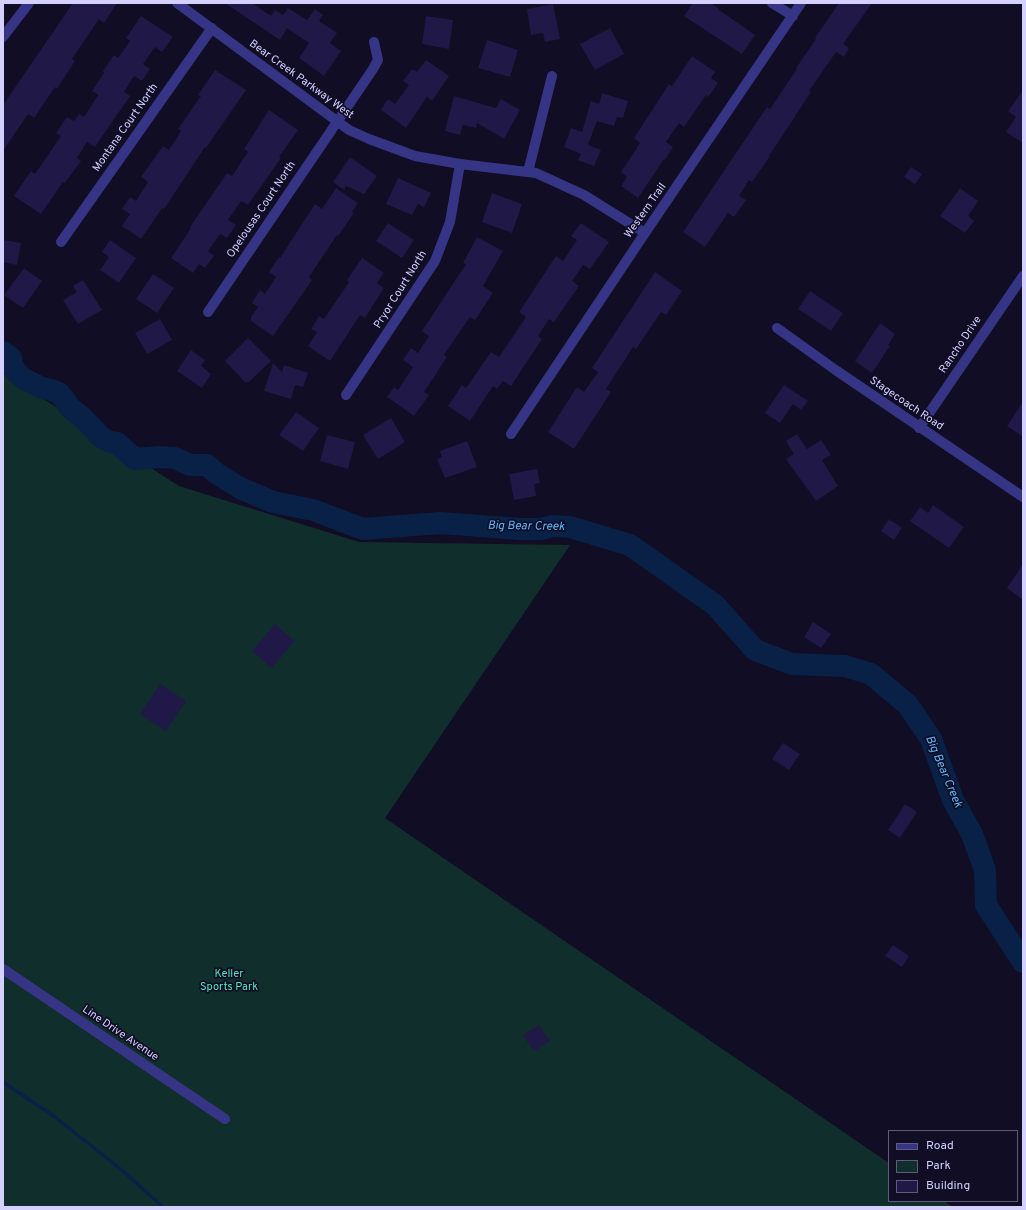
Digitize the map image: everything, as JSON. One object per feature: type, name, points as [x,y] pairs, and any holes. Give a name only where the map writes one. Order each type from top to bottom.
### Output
[{"type":"street","points":[[3,38],[29,3]]},
{"type":"street","name":"Bear Creek Parkway West","points":[[177,3],[349,130],[415,156],[460,164],[536,173],[584,195],[644,233]]},
{"type":"street","points":[[772,3],[793,16]]},
{"type":"street","name":"Western Trail","points":[[511,434],[644,233],[801,3]]},
{"type":"street","name":"Montana Court North","points":[[61,242],[212,28]]},
{"type":"street","name":"Opelousas Court North","points":[[208,312],[378,60],[374,42]]},
{"type":"street","points":[[528,172],[552,76]]},
{"type":"street","name":"Pryor Court North","points":[[346,395],[435,261],[450,222],[460,164]]},
{"type":"street","name":"Rancho Drive","points":[[919,428],[1023,276]]},
{"type":"street","name":"Stagecoach Road","points":[[777,328],[919,428],[1023,497]]},
{"type":"street","name":"Line Drive Avenue","points":[[3,969],[224,1119]]},
{"type":"green space","name":"Keller Sports Park","points":[[3,373],[179,486],[359,542],[570,545],[385,818],[888,1162],[888,1202],[946,1202],[953,1207],[3,1207]]},
{"type":"building","points":[[73,3],[117,3],[104,23],[99,19],[72,59],[75,61],[57,89],[55,87],[34,118],[28,114],[3,151],[3,105]]},
{"type":"building","points":[[225,3],[252,3],[271,16],[275,10],[283,15],[288,8],[307,20],[315,9],[323,15],[319,21],[337,33],[330,43],[341,51],[324,76],[299,58],[309,43],[287,28],[280,40]]},
{"type":"building","points":[[693,3],[711,3],[755,35],[742,54],[684,16]]},
{"type":"building","points":[[839,3],[872,3],[843,44],[849,48],[844,57],[836,52],[809,91],[811,92],[770,156],[752,182],[749,180],[739,196],[746,200],[734,217],[728,213],[705,247],[683,232],[767,107],[770,109]]},
{"type":"building","points":[[553,4],[560,39],[545,42],[543,33],[531,35],[527,9]]},
{"type":"building","points":[[141,16],[173,37],[162,52],[155,47],[143,64],[150,69],[142,81],[134,76],[124,92],[130,96],[95,147],[87,142],[77,158],[81,161],[65,183],[63,182],[41,214],[14,196],[31,171],[35,174],[61,136],[56,133],[67,117],[74,121],[79,114],[84,117],[98,95],[92,91],[104,73],[103,71],[114,55],[118,58],[130,41],[126,38]]},
{"type":"building","points":[[426,16],[453,20],[449,49],[422,44]]},
{"type":"building","points":[[610,28],[624,54],[595,70],[580,44]]},
{"type":"building","points":[[487,40],[518,50],[510,77],[478,68]]},
{"type":"building","points":[[692,56],[715,72],[711,78],[718,83],[708,97],[706,95],[684,127],[679,123],[666,142],[673,147],[638,198],[621,186],[627,177],[621,172],[640,143],[634,138],[669,84],[672,86]]},
{"type":"building","points":[[426,60],[449,76],[432,101],[427,97],[406,128],[381,110],[388,99],[395,104],[409,85],[403,81],[412,69],[417,72]]},
{"type":"building","points":[[215,70],[246,90],[206,148],[205,147],[164,209],[162,208],[141,239],[122,226],[130,214],[122,209],[130,197],[136,201],[148,182],[141,177],[163,146],[169,150],[181,131],[178,129],[201,96],[198,95]]},
{"type":"building","points":[[1023,90],[1023,143],[1006,132],[1016,117],[1008,111]]},
{"type":"building","points":[[602,93],[628,101],[623,118],[617,117],[614,126],[597,121],[588,145],[601,150],[594,166],[578,160],[581,154],[564,147],[571,128],[582,132],[591,101],[599,104]]},
{"type":"building","points":[[454,96],[496,108],[501,99],[520,110],[504,139],[477,123],[476,128],[463,125],[460,135],[445,131]]},
{"type":"building","points":[[269,110],[298,130],[279,157],[281,158],[248,205],[241,201],[228,220],[236,225],[227,238],[220,234],[208,251],[214,256],[205,268],[199,264],[193,273],[171,258],[227,173],[232,176],[248,152],[244,149]]},
{"type":"building","points":[[350,157],[377,176],[364,194],[346,186],[344,190],[333,182]]},
{"type":"building","points":[[911,167],[922,174],[915,184],[904,177]]},
{"type":"building","points":[[398,178],[431,193],[424,207],[418,204],[412,215],[386,204]]},
{"type":"building","points":[[336,188],[358,203],[352,212],[354,213],[338,236],[337,235],[309,277],[312,280],[273,336],[251,321],[251,317],[258,307],[252,303],[260,290],[265,294],[276,277],[269,272],[279,257],[280,258],[315,204],[322,209]]},
{"type":"building","points":[[960,188],[978,201],[968,216],[974,221],[965,233],[940,216]]},
{"type":"building","points":[[492,193],[522,204],[512,233],[482,222]]},
{"type":"building","points":[[388,223],[414,240],[402,258],[376,241]]},
{"type":"building","points":[[581,223],[609,242],[590,269],[583,265],[572,281],[579,286],[554,322],[549,319],[538,336],[542,339],[511,386],[503,381],[497,389],[493,386],[470,421],[448,406],[462,385],[466,388],[491,352],[499,357],[526,317],[519,312],[556,256],[563,261],[577,240],[571,236]]},
{"type":"building","points":[[477,237],[503,251],[483,286],[493,293],[475,320],[470,317],[444,355],[447,357],[424,392],[429,395],[414,416],[387,397],[394,387],[398,390],[413,367],[403,360],[411,348],[418,353],[429,336],[422,331],[466,264],[463,263]]},
{"type":"building","points":[[3,240],[21,243],[17,265],[3,262]]},
{"type":"building","points":[[110,240],[136,258],[119,283],[100,270],[109,257],[102,252]]},
{"type":"building","points":[[362,258],[384,273],[377,283],[384,288],[365,318],[360,315],[330,361],[308,346],[317,332],[311,329],[319,316],[324,319],[349,282],[347,280]]},
{"type":"building","points":[[24,268],[42,281],[23,308],[4,295]]},
{"type":"building","points":[[655,272],[682,291],[666,315],[661,312],[636,349],[633,347],[606,389],[611,392],[574,449],[548,432],[577,387],[584,392],[598,372],[592,368]]},
{"type":"building","points":[[153,274],[174,288],[157,313],[136,299]]},
{"type":"building","points":[[83,280],[102,310],[78,324],[63,300],[77,292],[73,286]]},
{"type":"building","points":[[810,291],[843,313],[831,331],[798,309]]},
{"type":"building","points":[[160,319],[172,340],[147,354],[135,333]]},
{"type":"building","points":[[880,323],[895,334],[888,345],[890,346],[872,373],[855,361]]},
{"type":"building","points":[[248,338],[271,361],[249,382],[245,382],[225,361]]},
{"type":"building","points":[[191,350],[205,360],[201,366],[211,374],[202,388],[177,371]]},
{"type":"building","points":[[273,363],[282,372],[284,365],[308,373],[303,387],[295,385],[291,399],[264,391]]},
{"type":"building","points":[[784,385],[808,401],[801,410],[793,404],[780,423],[765,413]]},
{"type":"building","points":[[1023,402],[1023,437],[1007,426]]},
{"type":"building","points":[[296,412],[319,428],[303,451],[279,435]]},
{"type":"building","points":[[391,418],[405,442],[378,459],[363,435]]},
{"type":"building","points":[[797,434],[807,449],[821,440],[831,455],[822,460],[838,486],[816,501],[786,459],[794,454],[786,441]]},
{"type":"building","points":[[327,435],[355,442],[348,469],[320,461]]},
{"type":"building","points":[[467,441],[477,467],[445,478],[437,459],[442,457],[440,451]]},
{"type":"building","points":[[537,469],[540,483],[534,484],[536,496],[514,500],[509,474]]},
{"type":"building","points":[[933,505],[964,527],[949,548],[910,521],[920,507],[928,513]]},
{"type":"building","points":[[889,519],[902,528],[894,540],[881,531]]},
{"type":"building","points":[[1023,564],[1023,600],[1007,588]]},
{"type":"building","points":[[813,622],[831,634],[821,648],[804,637]]},
{"type":"building","points":[[275,624],[294,641],[272,668],[252,651]]},
{"type":"building","points":[[160,684],[186,701],[166,731],[140,714]]},
{"type":"building","points":[[783,743],[800,754],[789,770],[772,759]]},
{"type":"building","points":[[905,804],[917,812],[900,838],[888,830]]},
{"type":"building","points":[[893,945],[909,956],[902,967],[885,956]]},
{"type":"building","points":[[539,1025],[550,1041],[534,1051],[523,1035]]},
{"type":"waterway","name":"Big Bear Creek","points":[[3,352],[11,358],[12,365],[17,373],[24,379],[42,388],[59,393],[70,408],[83,418],[101,437],[110,442],[117,443],[135,459],[159,457],[175,458],[190,465],[207,465],[216,473],[240,488],[273,502],[313,510],[363,529],[440,523],[521,529],[541,529],[553,526],[570,527],[630,545],[715,605],[755,650],[792,664],[845,666],[871,674],[908,705],[931,739],[953,800],[972,834],[985,870],[986,905],[1023,962]]},
{"type":"waterway","points":[[3,1082],[55,1117],[123,1171],[163,1207]]}]
